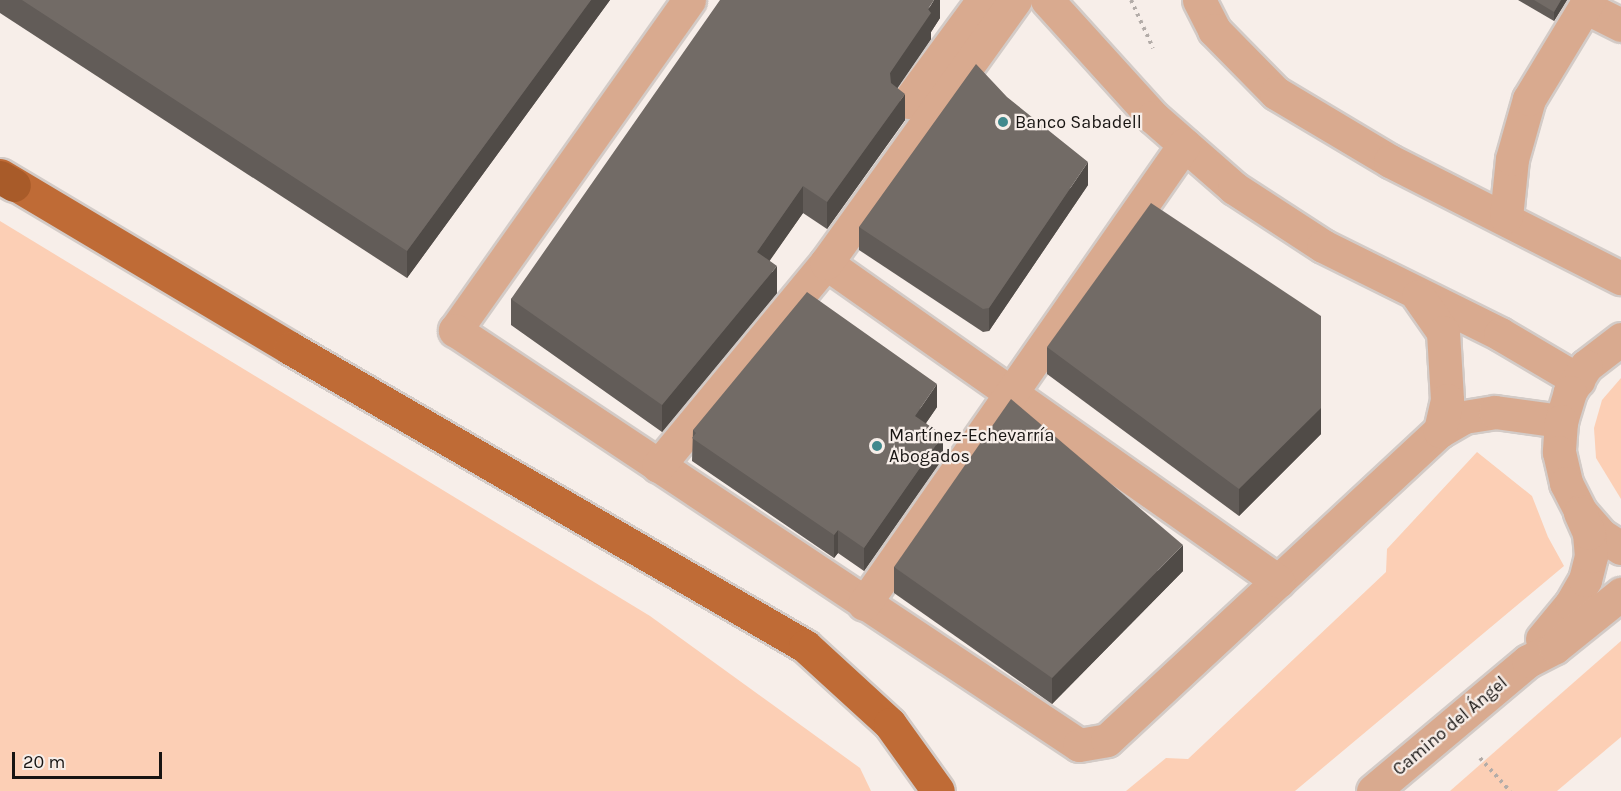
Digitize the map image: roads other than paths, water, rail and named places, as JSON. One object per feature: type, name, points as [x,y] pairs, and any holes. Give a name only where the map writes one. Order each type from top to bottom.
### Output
[{"type":"main road","points":[[4,179],[805,646],[890,724],[938,791]]},
{"type":"street","points":[[689,0],[454,330],[1079,745],[1107,740],[1440,430],[1464,417],[1495,412],[1561,421]]},
{"type":"street","points":[[908,102],[983,0]]},
{"type":"street","points":[[658,466],[826,263],[1015,0]]},
{"type":"street","points":[[1047,0],[1154,117],[1234,188],[1313,239],[1500,334],[1578,380]]},
{"type":"street","points":[[1199,0],[1214,30],[1276,93],[1390,161],[1506,217],[1621,278]]},
{"type":"street","points":[[1506,217],[1512,159],[1529,99],[1587,3],[1621,25]]},
{"type":"street","points":[[864,604],[1184,145]]},
{"type":"street","points":[[826,263],[1278,581]]},
{"type":"street","points":[[1415,292],[1443,332],[1447,400],[1440,430]]},
{"type":"street","points":[[1621,339],[1586,366],[1578,380],[1561,421],[1560,452],[1566,483],[1580,511],[1601,535],[1621,548]]},
{"type":"street","name":"Camino del Ángel","points":[[1528,661],[1585,580],[1591,556],[1589,533],[1580,511]]},
{"type":"street","name":"Camino del Ángel","points":[[1373,791],[1528,661],[1555,647],[1621,594]]},
{"type":"place","name":"Banco Sabadell","points":[[1003,122]]},
{"type":"place","name":"Martínez-Echevarría Abogados","points":[[877,446]]}]
